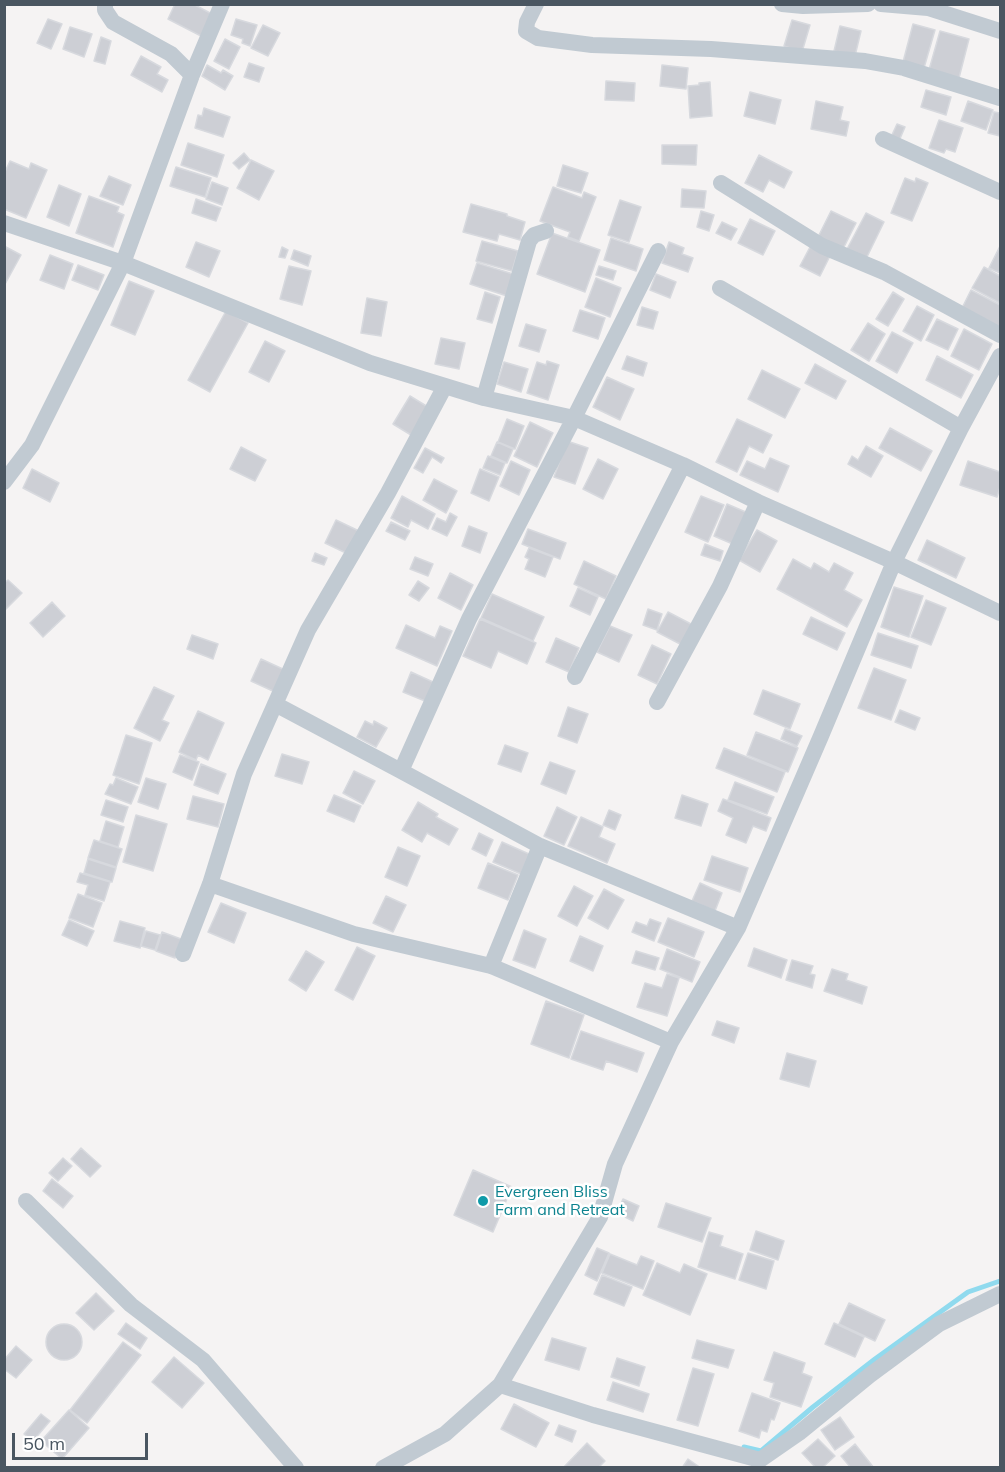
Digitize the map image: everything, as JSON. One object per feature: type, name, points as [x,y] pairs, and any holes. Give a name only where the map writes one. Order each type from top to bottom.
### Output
[{"type":"street","points":[[105,4],[105,10],[113,22],[171,54],[192,75]]},
{"type":"street","points":[[4,482],[32,445],[123,263],[192,75],[222,4]]},
{"type":"street","points":[[536,4],[527,22],[526,30],[538,38],[592,45],[711,49],[865,61],[904,68],[1000,98]]},
{"type":"street","points":[[782,4],[803,6],[868,4]]},
{"type":"street","points":[[881,4],[928,8],[1000,31]]},
{"type":"street","points":[[883,139],[1000,192]]},
{"type":"street","points":[[721,183],[822,246],[884,272],[1000,335]]},
{"type":"street","points":[[4,223],[123,263],[370,363],[484,398],[574,418],[894,562],[1000,613]]},
{"type":"street","points":[[484,398],[529,241],[534,235],[546,231]]},
{"type":"street","points":[[401,771],[469,619],[658,251]]},
{"type":"street","points":[[720,288],[961,428]]},
{"type":"street","points":[[383,1467],[445,1434],[500,1385],[600,1217],[615,1164],[671,1042],[738,928],[894,562],[1000,356]]},
{"type":"street","points":[[183,954],[210,884],[244,774],[308,630],[388,493],[445,386]]},
{"type":"street","points":[[575,677],[682,465]]},
{"type":"street","points":[[657,702],[720,586],[758,502]]},
{"type":"street","points":[[275,704],[540,846],[738,928]]},
{"type":"street","points":[[491,966],[540,846]]},
{"type":"street","points":[[210,884],[354,934],[491,966],[671,1042]]},
{"type":"street","points":[[26,1201],[131,1305],[203,1360],[296,1467]]},
{"type":"street","points":[[500,1385],[593,1415],[760,1460],[800,1433],[870,1375],[939,1324],[1000,1294]]},
{"type":"street","points":[[720,1467],[729,1452]]},
{"type":"building","points":[[175,4],[193,4],[212,14],[201,36],[168,19]]},
{"type":"building","points":[[48,19],[62,24],[51,49],[37,43]]},
{"type":"building","points":[[236,19],[257,25],[250,46],[242,43],[243,39],[231,35]]},
{"type":"building","points":[[792,20],[810,25],[802,52],[784,46]]},
{"type":"building","points":[[913,24],[935,30],[924,68],[903,62]]},
{"type":"building","points":[[263,25],[280,33],[268,56],[251,48]]},
{"type":"building","points":[[840,26],[861,31],[855,56],[834,51]]},
{"type":"building","points":[[70,27],[92,34],[84,57],[63,49]]},
{"type":"building","points":[[940,31],[969,39],[959,78],[929,70]]},
{"type":"building","points":[[101,37],[111,41],[105,64],[94,61]]},
{"type":"building","points":[[225,39],[240,47],[229,69],[214,61]]},
{"type":"building","points":[[141,56],[161,67],[157,74],[168,80],[162,92],[131,75]]},
{"type":"building","points":[[249,63],[264,68],[259,82],[244,77]]},
{"type":"building","points":[[207,65],[221,73],[223,70],[233,76],[225,90],[202,76]]},
{"type":"building","points":[[662,65],[688,68],[686,89],[660,86]]},
{"type":"building","points":[[606,81],[635,83],[634,101],[605,100]]},
{"type":"building","points":[[710,82],[712,116],[690,118],[688,86]]},
{"type":"building","points":[[926,90],[951,97],[946,115],[921,107]]},
{"type":"building","points":[[750,92],[781,100],[775,124],[744,116]]},
{"type":"building","points":[[816,101],[843,107],[840,120],[849,122],[846,136],[811,129]]},
{"type":"building","points":[[968,101],[993,110],[986,130],[961,121]]},
{"type":"building","points":[[204,108],[230,117],[223,137],[195,128],[198,115],[202,116]]},
{"type":"building","points":[[994,112],[1000,113],[1000,136],[988,133]]},
{"type":"building","points":[[939,120],[963,128],[955,152],[946,149],[944,153],[929,148]]},
{"type":"building","points":[[897,124],[905,127],[899,141],[891,137]]},
{"type":"building","points":[[188,143],[224,155],[217,177],[181,165]]},
{"type":"building","points":[[662,145],[697,145],[696,165],[662,164]]},
{"type":"building","points":[[244,153],[250,160],[239,169],[233,163]]},
{"type":"building","points":[[759,155],[792,172],[784,188],[769,180],[763,192],[745,183]]},
{"type":"building","points":[[251,160],[274,171],[259,200],[237,188]]},
{"type":"building","points":[[10,161],[29,169],[31,163],[47,170],[26,218],[4,209],[4,174]]},
{"type":"building","points":[[563,165],[588,173],[581,193],[557,186]]},
{"type":"building","points":[[176,167],[211,178],[205,197],[170,186]]},
{"type":"building","points":[[109,176],[131,185],[123,205],[100,196]]},
{"type":"building","points":[[905,178],[915,182],[916,178],[928,183],[912,221],[891,213]]},
{"type":"building","points":[[212,182],[228,188],[222,205],[206,199]]},
{"type":"building","points":[[59,185],[81,194],[69,226],[47,217]]},
{"type":"building","points":[[553,187],[582,198],[584,192],[596,197],[579,241],[568,237],[570,232],[540,221]]},
{"type":"building","points":[[682,189],[706,191],[704,208],[681,207]]},
{"type":"building","points":[[89,196],[119,207],[117,212],[124,215],[113,247],[76,233]]},
{"type":"building","points":[[196,199],[221,208],[216,221],[192,213]]},
{"type":"building","points":[[620,200],[641,207],[629,242],[608,235]]},
{"type":"building","points":[[471,204],[507,214],[507,216],[525,222],[520,240],[499,234],[497,241],[463,232]]},
{"type":"building","points":[[701,211],[714,215],[709,231],[697,227]]},
{"type":"building","points":[[831,211],[856,223],[843,249],[818,237]]},
{"type":"building","points":[[866,213],[884,222],[865,261],[846,251]]},
{"type":"building","points":[[750,219],[775,231],[763,255],[738,243]]},
{"type":"building","points":[[722,222],[737,229],[731,240],[716,233]]},
{"type":"building","points":[[552,233],[600,250],[585,292],[537,274]]},
{"type":"building","points":[[611,238],[643,249],[636,271],[604,260]]},
{"type":"building","points":[[482,241],[518,251],[512,271],[476,261]]},
{"type":"building","points":[[196,242],[220,251],[209,277],[186,267]]},
{"type":"building","points":[[669,242],[684,248],[682,254],[693,258],[688,272],[662,263]]},
{"type":"building","points":[[4,246],[21,255],[4,286]]},
{"type":"building","points":[[1000,246],[1000,273],[989,268]]},
{"type":"building","points":[[282,247],[288,250],[285,258],[279,257]]},
{"type":"building","points":[[810,247],[830,256],[820,276],[800,266]]},
{"type":"building","points":[[294,250],[311,256],[308,266],[291,259]]},
{"type":"building","points":[[50,255],[73,264],[64,289],[40,280]]},
{"type":"building","points":[[477,263],[513,274],[507,296],[470,284]]},
{"type":"building","points":[[78,265],[104,275],[98,290],[72,280]]},
{"type":"building","points":[[289,266],[311,271],[302,305],[280,299]]},
{"type":"building","points":[[599,266],[616,271],[613,280],[596,275]]},
{"type":"building","points":[[984,267],[1000,276],[1000,303],[972,288]]},
{"type":"building","points":[[656,274],[676,282],[670,298],[650,290]]},
{"type":"building","points":[[596,278],[621,288],[610,317],[585,307]]},
{"type":"building","points":[[129,281],[154,291],[135,335],[111,325]]},
{"type":"building","points":[[971,290],[1000,305],[998,329],[961,310]]},
{"type":"building","points":[[485,292],[500,297],[492,323],[477,319]]},
{"type":"building","points":[[893,292],[904,299],[888,326],[876,319]]},
{"type":"building","points":[[367,298],[387,302],[381,336],[361,333]]},
{"type":"building","points":[[917,306],[934,315],[921,341],[903,331]]},
{"type":"building","points":[[642,307],[658,312],[653,329],[637,325]]},
{"type":"building","points":[[580,310],[605,318],[598,339],[573,331]]},
{"type":"building","points":[[226,311],[248,323],[210,392],[188,380]]},
{"type":"building","points":[[937,319],[958,329],[948,350],[926,340]]},
{"type":"building","points":[[868,323],[885,334],[869,361],[851,350]]},
{"type":"building","points":[[526,324],[546,330],[539,352],[519,346]]},
{"type":"building","points":[[964,329],[992,344],[979,370],[951,356]]},
{"type":"building","points":[[892,332],[913,343],[897,373],[876,361]]},
{"type":"building","points":[[441,338],[465,343],[459,369],[435,364]]},
{"type":"building","points":[[265,341],[285,351],[269,382],[249,372]]},
{"type":"building","points":[[627,356],[647,363],[643,376],[622,369]]},
{"type":"building","points":[[937,356],[973,375],[961,398],[926,380]]},
{"type":"building","points":[[547,361],[559,365],[548,400],[527,393],[537,362],[546,365]]},
{"type":"building","points":[[504,362],[528,369],[521,392],[497,384]]},
{"type":"building","points":[[815,364],[846,381],[836,399],[805,383]]},
{"type":"building","points":[[762,370],[800,389],[785,418],[748,399]]},
{"type":"building","points":[[607,377],[634,389],[620,420],[593,407]]},
{"type":"building","points":[[410,396],[428,407],[411,435],[393,424]]},
{"type":"building","points":[[507,419],[524,426],[515,449],[498,442]]},
{"type":"building","points":[[737,419],[772,435],[763,453],[749,446],[737,472],[716,462]]},
{"type":"building","points":[[530,422],[553,433],[537,467],[514,456]]},
{"type":"building","points":[[890,428],[932,451],[921,471],[879,448]]},
{"type":"building","points":[[567,441],[588,448],[575,484],[554,477]]},
{"type":"building","points":[[497,442],[513,449],[507,463],[491,456]]},
{"type":"building","points":[[866,446],[883,456],[871,477],[848,464],[852,456],[858,460]]},
{"type":"building","points":[[241,447],[266,460],[255,481],[230,469]]},
{"type":"building","points":[[425,448],[444,458],[441,463],[432,457],[423,473],[414,468]]},
{"type":"building","points":[[488,456],[505,463],[500,475],[483,468]]},
{"type":"building","points":[[770,458],[789,466],[778,492],[740,475],[747,461],[765,469]]},
{"type":"building","points":[[598,459],[618,469],[603,499],[583,489]]},
{"type":"building","points":[[511,461],[530,470],[519,495],[500,486]]},
{"type":"building","points":[[968,461],[1000,472],[997,497],[960,485]]},
{"type":"building","points":[[32,469],[59,483],[50,502],[23,488]]},
{"type":"building","points":[[480,469],[499,477],[489,501],[471,493]]},
{"type":"building","points":[[434,479],[457,491],[446,513],[423,500]]},
{"type":"building","points":[[402,496],[435,514],[428,529],[411,520],[408,527],[391,518]]},
{"type":"building","points":[[701,496],[724,505],[708,542],[685,532]]},
{"type":"building","points":[[727,504],[748,513],[735,545],[714,536]]},
{"type":"building","points":[[450,513],[457,517],[447,536],[432,529],[437,518],[446,522]]},
{"type":"building","points":[[336,520],[359,531],[348,554],[325,543]]},
{"type":"building","points":[[391,522],[410,531],[405,540],[386,531]]},
{"type":"building","points":[[469,526],[487,533],[480,553],[462,546]]},
{"type":"building","points":[[528,529],[566,543],[560,559],[522,544]]},
{"type":"building","points":[[757,530],[777,541],[760,572],[739,560]]},
{"type":"building","points":[[927,540],[965,558],[956,578],[918,560]]},
{"type":"building","points":[[705,544],[723,551],[720,561],[701,555]]},
{"type":"building","points":[[529,548],[553,557],[545,577],[525,569],[529,559],[525,557]]},
{"type":"building","points":[[315,553],[327,558],[324,565],[312,561]]},
{"type":"building","points":[[415,557],[433,564],[428,576],[410,569]]},
{"type":"building","points":[[793,559],[811,569],[814,563],[829,572],[834,563],[853,573],[844,590],[862,600],[847,627],[777,589]]},
{"type":"building","points":[[584,561],[616,576],[606,599],[574,584]]},
{"type":"building","points":[[450,573],[473,585],[461,610],[438,598]]},
{"type":"building","points":[[8,580],[22,593],[4,611],[4,583]]},
{"type":"building","points":[[418,581],[429,588],[419,601],[409,595]]},
{"type":"building","points":[[894,587],[923,596],[909,637],[881,627]]},
{"type":"building","points":[[578,588],[598,597],[590,615],[570,606]]},
{"type":"building","points":[[492,594],[544,617],[533,641],[481,618]]},
{"type":"building","points":[[926,600],[946,608],[931,645],[911,637]]},
{"type":"building","points":[[52,602],[65,616],[43,637],[30,623]]},
{"type":"building","points":[[648,609],[662,614],[657,630],[643,625]]},
{"type":"building","points":[[668,612],[693,625],[682,645],[657,632]]},
{"type":"building","points":[[811,617],[845,633],[837,650],[803,634]]},
{"type":"building","points":[[480,619],[536,643],[527,664],[498,651],[491,668],[463,656]]},
{"type":"building","points":[[406,625],[435,638],[440,626],[452,631],[437,666],[396,648]]},
{"type":"building","points":[[610,626],[632,635],[619,662],[597,652]]},
{"type":"building","points":[[878,633],[918,646],[911,668],[871,655]]},
{"type":"building","points":[[192,635],[218,644],[213,659],[187,649]]},
{"type":"building","points":[[556,638],[579,648],[569,672],[546,662]]},
{"type":"building","points":[[652,645],[671,654],[657,684],[638,675]]},
{"type":"building","points":[[261,659],[285,670],[275,692],[251,681]]},
{"type":"building","points":[[874,668],[906,680],[891,720],[858,708]]},
{"type":"building","points":[[411,672],[433,682],[425,701],[403,692]]},
{"type":"building","points":[[154,687],[174,696],[162,720],[169,723],[160,741],[134,728]]},
{"type":"building","points":[[763,690],[800,704],[790,729],[754,714]]},
{"type":"building","points":[[568,707],[588,714],[577,743],[558,736]]},
{"type":"building","points":[[900,710],[920,718],[915,730],[895,722]]},
{"type":"building","points":[[198,711],[224,723],[208,760],[198,755],[196,760],[179,752]]},
{"type":"building","points":[[365,721],[373,725],[374,721],[387,728],[376,747],[357,737]]},
{"type":"building","points":[[785,729],[802,736],[797,746],[781,739]]},
{"type":"building","points":[[756,732],[798,748],[788,772],[747,755]]},
{"type":"building","points":[[126,735],[152,743],[139,784],[113,775]]},
{"type":"building","points":[[505,745],[528,753],[521,772],[498,764]]},
{"type":"building","points":[[724,748],[785,772],[777,792],[716,768]]},
{"type":"building","points":[[282,754],[309,762],[302,784],[275,776]]},
{"type":"building","points":[[180,755],[199,762],[192,780],[173,772]]},
{"type":"building","points":[[550,762],[575,771],[566,794],[541,784]]},
{"type":"building","points":[[201,764],[226,774],[218,794],[194,785]]},
{"type":"building","points":[[354,771],[375,781],[363,804],[343,793]]},
{"type":"building","points":[[116,778],[138,787],[131,804],[105,794]]},
{"type":"building","points":[[146,778],[166,784],[158,809],[138,802]]},
{"type":"building","points":[[735,782],[774,797],[767,814],[728,800]]},
{"type":"building","points":[[334,795],[361,806],[354,822],[327,811]]},
{"type":"building","points":[[682,795],[708,804],[701,826],[675,818]]},
{"type":"building","points":[[193,796],[224,804],[218,827],[187,819]]},
{"type":"building","points":[[723,799],[771,818],[766,831],[753,826],[746,843],[726,835],[733,818],[718,811]]},
{"type":"building","points":[[106,800],[128,807],[123,822],[101,815]]},
{"type":"building","points":[[418,802],[438,814],[436,817],[458,829],[449,845],[427,833],[422,842],[402,830]]},
{"type":"building","points":[[557,807],[577,817],[564,845],[544,836]]},
{"type":"building","points":[[609,810],[621,815],[615,830],[603,825]]},
{"type":"building","points":[[136,815],[167,824],[153,871],[123,862]]},
{"type":"building","points":[[581,817],[603,827],[599,837],[615,844],[607,863],[568,846]]},
{"type":"building","points":[[106,821],[124,827],[118,847],[100,841]]},
{"type":"building","points":[[479,833],[493,840],[486,856],[472,849]]},
{"type":"building","points":[[94,840],[122,849],[116,867],[88,858]]},
{"type":"building","points":[[502,842],[529,854],[521,874],[493,862]]},
{"type":"building","points":[[398,847],[420,856],[407,886],[385,877]]},
{"type":"building","points":[[712,856],[748,868],[740,892],[704,880]]},
{"type":"building","points":[[88,859],[116,868],[112,882],[84,873]]},
{"type":"building","points":[[488,863],[518,875],[508,900],[478,888]]},
{"type":"building","points":[[80,873],[110,882],[104,901],[85,895],[88,885],[77,882]]},
{"type":"building","points":[[700,883],[722,893],[715,911],[692,901]]},
{"type":"building","points":[[574,886],[593,896],[577,926],[558,916]]},
{"type":"building","points":[[604,889],[624,900],[608,929],[588,918]]},
{"type":"building","points":[[78,894],[102,903],[93,927],[69,918]]},
{"type":"building","points":[[386,896],[406,905],[393,932],[373,923]]},
{"type":"building","points":[[221,903],[246,913],[234,943],[208,932]]},
{"type":"building","points":[[668,918],[704,932],[694,957],[658,942]]},
{"type":"building","points":[[650,919],[661,923],[654,941],[632,932],[636,922],[647,926]]},
{"type":"building","points":[[69,920],[94,931],[87,946],[62,935]]},
{"type":"building","points":[[120,921],[145,928],[140,948],[114,941]]},
{"type":"building","points":[[524,930],[546,939],[535,968],[513,960]]},
{"type":"building","points":[[146,931],[160,935],[155,950],[141,946]]},
{"type":"building","points":[[162,932],[181,939],[175,958],[156,951]]},
{"type":"building","points":[[580,936],[603,946],[593,971],[570,961]]},
{"type":"building","points":[[357,947],[375,956],[353,1000],[335,990]]},
{"type":"building","points":[[754,948],[787,960],[781,978],[748,966]]},
{"type":"building","points":[[667,949],[700,962],[692,982],[660,969]]},
{"type":"building","points":[[306,951],[324,962],[306,991],[289,980]]},
{"type":"building","points":[[636,951],[659,958],[655,970],[632,963]]},
{"type":"building","points":[[792,960],[813,966],[810,974],[815,975],[812,988],[786,980]]},
{"type":"building","points":[[832,969],[848,974],[846,980],[867,987],[862,1004],[824,991]]},
{"type":"building","points":[[667,974],[679,978],[667,1016],[637,1007],[645,983],[662,988]]},
{"type":"building","points":[[546,1001],[584,1015],[569,1058],[531,1044]]},
{"type":"building","points":[[717,1021],[739,1028],[734,1043],[712,1035]]},
{"type":"building","points":[[581,1031],[644,1053],[637,1072],[606,1061],[603,1070],[571,1059]]},
{"type":"building","points":[[787,1053],[816,1061],[809,1087],[780,1079]]},
{"type":"building","points":[[81,1148],[101,1166],[90,1177],[71,1159]]},
{"type":"building","points":[[63,1158],[72,1166],[58,1181],[49,1173]]},
{"type":"building","name":"Evergreen Bliss Farm and Retreat","points":[[473,1170],[512,1187],[493,1232],[454,1215]]},
{"type":"building","points":[[52,1179],[73,1196],[63,1208],[43,1191]]},
{"type":"building","points":[[623,1199],[639,1206],[633,1221],[617,1213]]},
{"type":"building","points":[[666,1203],[711,1218],[702,1242],[658,1227]]},
{"type":"building","points":[[756,1231],[784,1241],[778,1260],[750,1250]]},
{"type":"building","points":[[709,1232],[723,1236],[720,1246],[743,1254],[735,1279],[698,1267]]},
{"type":"building","points":[[597,1248],[609,1253],[597,1281],[585,1275]]},
{"type":"building","points":[[748,1253],[774,1261],[766,1289],[739,1280]]},
{"type":"building","points":[[610,1254],[637,1265],[641,1256],[654,1261],[643,1289],[602,1273]]},
{"type":"building","points":[[657,1263],[680,1273],[684,1264],[707,1274],[690,1315],[643,1295]]},
{"type":"building","points":[[602,1275],[632,1287],[624,1306],[594,1294]]},
{"type":"building","points":[[96,1293],[114,1311],[94,1330],[76,1313]]},
{"type":"building","points":[[849,1303],[885,1320],[875,1341],[839,1324]]},
{"type":"building","points":[[126,1323],[147,1338],[140,1349],[118,1334]]},
{"type":"building","points":[[834,1323],[864,1337],[855,1357],[825,1344]]},
{"type":"building","points":[[64,1324],[77,1329],[82,1342],[77,1355],[64,1360],[51,1355],[46,1342],[51,1329]]},
{"type":"building","points":[[552,1338],[586,1348],[579,1370],[545,1360]]},
{"type":"building","points":[[697,1340],[734,1350],[728,1368],[692,1358]]},
{"type":"building","points":[[123,1342],[141,1355],[87,1423],[70,1410]]},
{"type":"building","points":[[16,1346],[32,1360],[16,1378],[4,1369],[4,1360]]},
{"type":"building","points":[[774,1352],[805,1363],[802,1373],[812,1377],[801,1407],[770,1397],[774,1383],[764,1380]]},
{"type":"building","points":[[174,1357],[204,1383],[182,1408],[152,1382]]},
{"type":"building","points":[[617,1358],[645,1367],[639,1386],[611,1377]]},
{"type":"building","points":[[693,1368],[714,1374],[698,1426],[677,1420]]},
{"type":"building","points":[[613,1382],[649,1394],[643,1412],[607,1400]]},
{"type":"building","points":[[752,1393],[780,1403],[767,1432],[761,1430],[759,1438],[739,1431]]},
{"type":"building","points":[[514,1404],[549,1423],[536,1447],[501,1429]]},
{"type":"building","points":[[69,1410],[89,1428],[62,1459],[41,1441]]},
{"type":"building","points":[[41,1414],[50,1421],[33,1441],[24,1434]]},
{"type":"building","points":[[840,1417],[854,1437],[835,1450],[821,1430]]},
{"type":"building","points":[[559,1425],[576,1431],[572,1442],[555,1435]]},
{"type":"building","points":[[818,1439],[835,1456],[822,1468],[816,1468],[802,1453]]},
{"type":"building","points":[[587,1443],[605,1461],[598,1468],[563,1468]]},
{"type":"building","points":[[855,1444],[874,1468],[851,1468],[841,1456]]},
{"type":"building","points":[[688,1459],[701,1468],[682,1468]]},
{"type":"waterway","points":[[744,1447],[761,1451],[875,1359],[968,1292],[1000,1281]]},
{"type":"place","name":"Evergreen Bliss Farm and Retreat","points":[[483,1201]]}]
